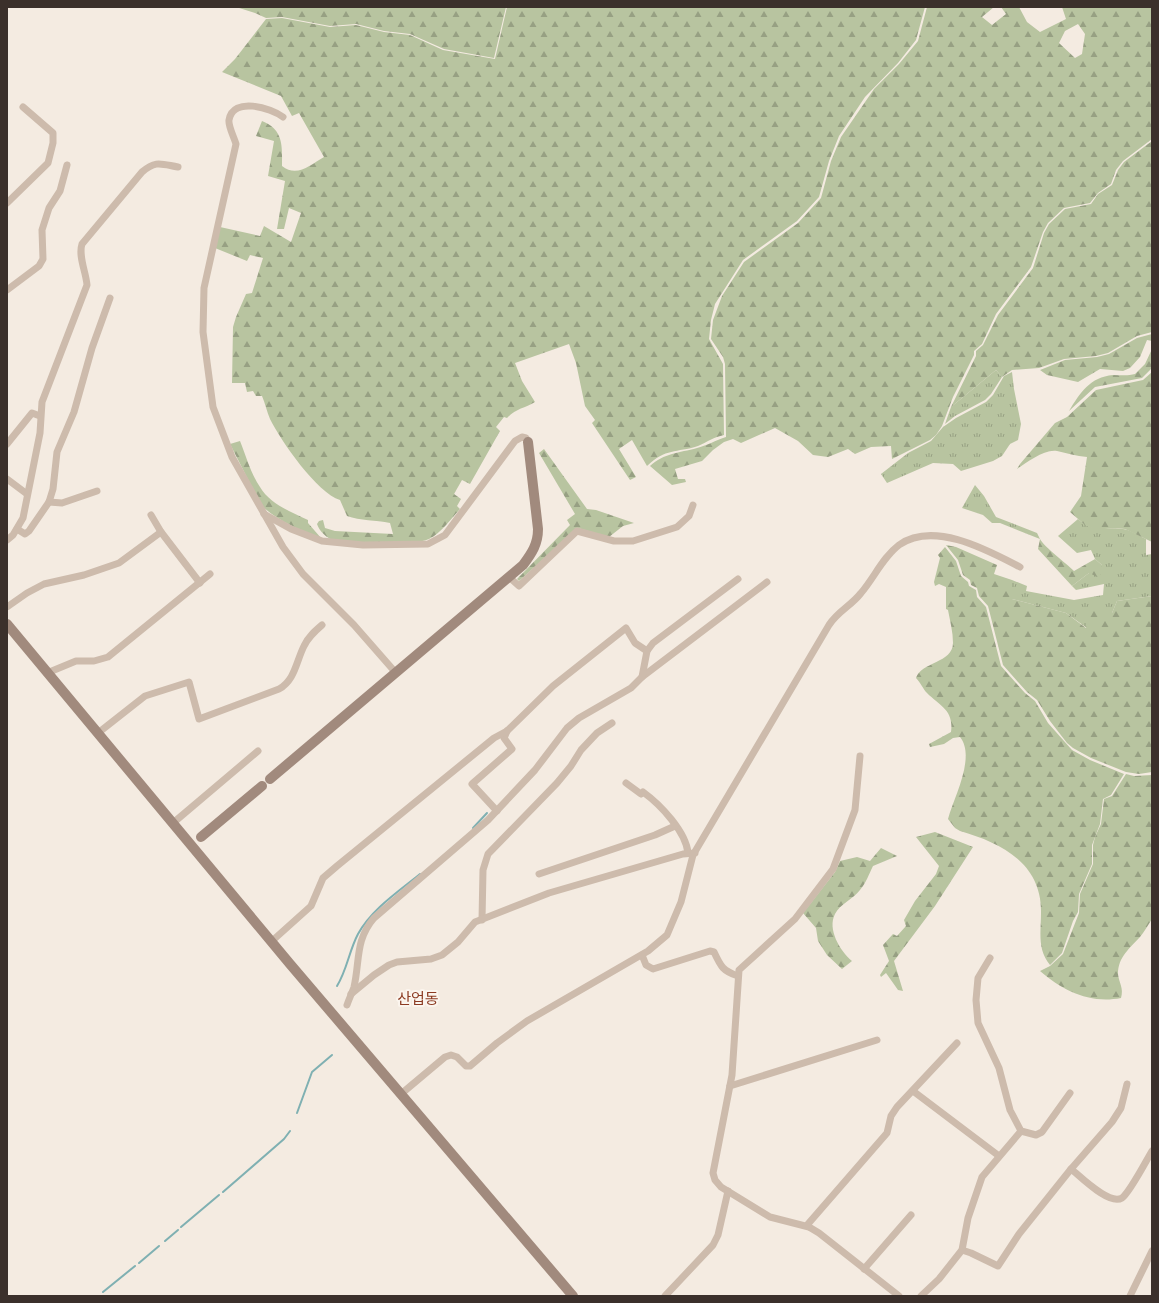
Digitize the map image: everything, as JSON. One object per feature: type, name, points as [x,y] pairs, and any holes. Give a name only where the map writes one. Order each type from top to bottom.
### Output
[{"type":"main road","points":[[270,779],[509,577],[529,557],[538,541],[538,529],[528,442]]},
{"type":"main road","points":[[7,624],[272,941],[573,1296]]},
{"type":"main road","points":[[201,837],[262,786]]},
{"type":"street","points":[[283,117],[274,111],[244,106],[237,108],[231,114],[228,121],[236,144],[206,274],[203,303],[204,340],[213,407],[232,457],[284,548],[303,574],[354,625],[396,673]]},
{"type":"street","points":[[7,203],[48,163],[53,143],[53,133],[23,107]]},
{"type":"street","points":[[7,540],[17,529],[23,518],[40,433],[40,416],[48,383],[87,285],[80,250],[82,244],[142,172],[151,165],[158,163],[178,167]]},
{"type":"street","points":[[7,290],[38,266],[43,259],[42,230],[49,208],[60,190],[67,165]]},
{"type":"street","points":[[17,529],[25,534],[29,531],[49,502],[53,489],[57,452],[74,412],[92,348],[110,298]]},
{"type":"street","points":[[7,444],[32,414],[40,416]]},
{"type":"street","points":[[264,514],[291,529],[322,541],[363,545],[428,544],[445,535],[515,441],[522,437],[526,438],[528,442]]},
{"type":"street","points":[[7,479],[27,494]]},
{"type":"street","points":[[49,502],[62,504],[97,491]]},
{"type":"street","points":[[509,577],[519,586],[577,530],[614,541],[633,541],[677,527],[689,516],[693,505]]},
{"type":"street","points":[[151,515],[161,532],[200,583]]},
{"type":"street","points":[[7,607],[27,593],[44,584],[84,575],[119,562],[161,532]]},
{"type":"street","points":[[401,1094],[445,1057],[451,1055],[457,1057],[466,1066],[470,1066],[497,1043],[546,1008],[642,955],[660,943],[670,932],[681,902],[692,853],[828,625],[836,614],[862,592],[890,554],[899,545],[920,536],[947,538],[984,548],[1020,568]]},
{"type":"street","points":[[47,673],[76,661],[94,661],[108,657],[210,574]]},
{"type":"street","points":[[642,677],[647,651],[653,643],[738,579]]},
{"type":"street","points":[[347,1005],[356,973],[360,941],[366,927],[374,918],[465,842],[497,811],[535,770],[567,728],[579,718],[631,688],[642,677],[767,582]]},
{"type":"street","points":[[98,733],[145,696],[189,682],[199,719],[279,689],[285,686],[292,677],[304,646],[312,633],[322,625]]},
{"type":"street","points":[[272,941],[311,906],[323,878],[494,738],[507,731],[554,686],[626,628],[635,643],[647,651]]},
{"type":"street","points":[[482,920],[483,870],[488,854],[557,783],[571,766],[581,750],[597,733],[612,723]]},
{"type":"street","points":[[497,811],[472,784],[512,749],[504,738],[507,731]]},
{"type":"street","points":[[174,823],[258,751]]},
{"type":"street","points":[[860,756],[855,810],[833,869],[794,919],[742,966],[738,976],[736,1024],[730,1086],[713,1173],[715,1180],[728,1191],[770,1217],[809,1227],[899,1296]]},
{"type":"street","points":[[626,783],[641,794],[643,792],[654,800],[675,826],[679,828],[688,848],[692,853]]},
{"type":"street","points":[[539,874],[655,835],[675,826]]},
{"type":"street","points":[[351,995],[374,975],[389,965],[397,962],[431,959],[442,955],[458,942],[470,926],[482,920],[549,893],[692,853]]},
{"type":"street","points":[[642,955],[646,965],[653,969],[710,951],[714,952],[720,965],[726,972],[738,976]]},
{"type":"street","points":[[990,958],[978,978],[976,1000],[978,1023],[999,1068],[1010,1110],[1021,1131],[1036,1135],[1042,1132],[1070,1093]]},
{"type":"street","points":[[730,1086],[877,1040]]},
{"type":"street","points":[[809,1227],[808,1224],[887,1133],[891,1116],[896,1107],[913,1091],[957,1043]]},
{"type":"street","points":[[962,1250],[971,1252],[998,1266],[1019,1234],[1071,1169],[1112,1122],[1121,1108],[1127,1084]]},
{"type":"street","points":[[913,1091],[999,1156]]},
{"type":"street","points":[[921,1296],[939,1279],[962,1250],[968,1218],[982,1177],[1021,1131]]},
{"type":"street","points":[[1071,1169],[1102,1194],[1115,1199],[1122,1198],[1129,1190],[1152,1151]]},
{"type":"street","points":[[665,1296],[713,1245],[718,1235],[728,1191]]},
{"type":"street","points":[[864,1269],[911,1215]]},
{"type":"street","points":[[1130,1296],[1152,1251]]},
{"type":"green space","points":[[236,7],[506,7],[494,58],[444,49],[410,34],[384,31],[356,24],[330,26],[282,17],[266,18]]},
{"type":"green space","points":[[507,7],[925,7],[916,40],[898,63],[865,97],[839,136],[829,161],[819,197],[797,221],[743,260],[715,304],[711,320],[709,339],[723,364],[724,435],[698,446],[660,456],[647,466],[632,440],[619,449],[636,477],[630,480],[592,423],[595,420],[585,406],[576,363],[569,344],[515,363],[522,381],[535,402],[507,418],[504,417],[496,427],[500,431],[470,484],[462,480],[454,494],[461,499],[457,506],[460,509],[438,533],[429,539],[411,542],[367,544],[334,541],[321,532],[317,524],[319,521],[323,520],[325,528],[335,531],[393,534],[390,523],[357,519],[347,516],[340,500],[331,495],[311,477],[300,465],[282,440],[270,419],[262,396],[256,396],[253,391],[247,392],[245,383],[232,383],[233,327],[246,294],[252,293],[263,258],[250,255],[247,261],[215,248],[220,227],[260,236],[264,226],[291,242],[301,213],[289,208],[284,229],[277,229],[285,181],[268,176],[274,141],[256,136],[262,121],[274,129],[278,134],[282,152],[282,166],[293,171],[298,171],[309,167],[324,157],[299,113],[292,116],[281,96],[222,72],[235,59],[266,19],[282,18],[330,27],[356,25],[384,32],[410,35],[443,50],[495,59]]},
{"type":"green space","points":[[927,7],[994,7],[982,17],[992,25],[1006,14],[1001,7],[1019,7],[1027,22],[1040,32],[1066,19],[1062,7],[1152,7],[1152,139],[1123,161],[1116,170],[1111,184],[1098,193],[1090,203],[1064,208],[1048,223],[1043,232],[1031,267],[996,314],[982,344],[974,351],[974,355],[953,397],[942,426],[936,435],[930,440],[892,459],[891,446],[871,447],[855,454],[848,449],[828,457],[813,455],[798,441],[775,428],[741,443],[733,439],[724,442],[702,461],[675,469],[678,479],[685,479],[686,482],[672,485],[650,466],[666,456],[700,447],[726,437],[725,364],[723,357],[711,339],[713,320],[722,296],[744,262],[798,223],[821,198],[831,161],[841,137],[874,89],[899,64],[918,41]],"holes":[[[1078,24],[1085,34],[1082,54],[1075,58],[1059,43],[1065,31]]]},
{"type":"green space","points":[[1152,141],[1152,332],[1137,336],[1108,353],[1096,356],[1064,359],[1039,368],[1012,370],[1002,377],[996,370],[951,407],[976,356],[976,351],[983,345],[998,315],[1033,268],[1044,233],[1049,224],[1065,209],[1091,204],[1098,194],[1112,185],[1118,170],[1124,162]]},
{"type":"green space","points":[[1152,334],[1152,341],[1147,340],[1140,357],[1130,368],[1123,371],[1100,369],[1078,382],[1047,375],[1040,370],[1065,360],[1097,357],[1109,354],[1137,338]]},
{"type":"green space","points":[[1152,349],[1152,368],[1142,378],[1095,387],[1069,411],[1086,387],[1098,379],[1105,376],[1135,374],[1145,364]]},
{"type":"green space","points":[[996,370],[1002,377],[991,394],[985,400],[955,416],[945,424],[951,407]]},
{"type":"green space","points":[[1012,372],[1021,424],[1018,440],[1010,444],[1002,456],[993,461],[961,471],[953,464],[933,463],[887,483],[881,474],[908,453],[931,441],[943,427],[956,418],[986,402],[993,395],[1004,376]]},
{"type":"green space","points":[[1152,372],[1152,542],[1125,529],[1114,528],[1096,530],[1085,525],[1070,512],[1081,496],[1087,457],[1052,451],[1036,457],[1017,469],[1055,423],[1067,417],[1096,390],[1143,380]]},
{"type":"green space","points":[[240,441],[254,476],[264,493],[281,507],[308,520],[308,523],[321,538],[281,520],[261,505],[230,444]]},
{"type":"green space","points":[[544,449],[587,509],[596,510],[634,523],[623,526],[609,537],[578,528],[519,581],[517,579],[570,525],[567,520],[575,514],[539,453]]},
{"type":"green space","points":[[975,485],[984,496],[996,517],[1037,533],[1040,539],[1000,523],[992,523],[983,515],[962,508]]},
{"type":"green space","points":[[1078,519],[1084,524],[1095,528],[1116,528],[1132,532],[1146,539],[1146,555],[1152,554],[1152,596],[1117,601],[1112,613],[1087,628],[1066,613],[1012,599],[1012,580],[1027,586],[1026,591],[1074,600],[1103,595],[1104,584],[1076,590],[1072,586],[1102,565],[1095,559],[1091,550],[1077,553],[1058,536]]},
{"type":"green space","points":[[1040,539],[1050,551],[1074,571],[1095,559],[1102,565],[1100,578],[1089,573],[1072,586],[1038,549]]},
{"type":"green space","points":[[946,545],[956,547],[997,565],[994,574],[1012,580],[1012,599],[1066,613],[1086,628],[1092,607],[1112,613],[1117,601],[1152,596],[1152,772],[1139,774],[1126,772],[1091,758],[1067,743],[1050,721],[1037,700],[1027,692],[1003,665],[988,606],[979,596],[977,588],[971,585],[970,580],[963,575],[958,560]]},
{"type":"green space","points":[[945,547],[956,561],[961,576],[968,582],[969,586],[976,590],[977,597],[986,607],[1001,666],[1025,693],[1035,701],[1048,723],[1072,750],[1090,760],[1124,774],[1111,795],[1103,799],[1100,824],[1092,845],[1092,864],[1079,894],[1078,912],[1073,921],[1062,953],[1050,965],[1041,947],[1040,896],[1035,881],[1027,869],[1017,858],[1004,849],[991,842],[960,831],[955,828],[948,819],[959,789],[965,766],[966,755],[964,745],[960,737],[953,738],[944,744],[930,747],[929,744],[951,732],[948,713],[924,690],[916,678],[924,669],[943,659],[952,650],[952,635],[948,610],[946,609],[946,587],[939,584],[935,586],[934,582],[940,558],[938,555]]},
{"type":"green space","points":[[1126,774],[1134,776],[1152,775],[1152,919],[1140,937],[1125,953],[1120,963],[1118,974],[1122,988],[1121,998],[1098,999],[1068,990],[1040,971],[1050,966],[1063,954],[1079,913],[1080,894],[1093,864],[1093,845],[1101,824],[1104,799],[1112,796]]},
{"type":"green space","points":[[935,832],[973,847],[935,906],[894,961],[903,991],[898,990],[886,973],[881,977],[880,975],[889,961],[883,945],[893,934],[897,936],[906,926],[904,920],[915,901],[936,874],[939,866],[916,837]]},
{"type":"green space","points":[[881,848],[897,856],[873,866],[862,887],[837,910],[833,920],[834,933],[839,946],[852,961],[842,969],[827,955],[818,941],[816,928],[803,913],[835,872],[840,861],[857,857],[870,861]]},
{"type":"waterway","points":[[473,828],[487,813]]},
{"type":"waterway","points":[[337,986],[343,974],[355,940],[364,925],[386,901],[420,874]]},
{"type":"waterway","points":[[297,1113],[312,1072],[332,1055]]},
{"type":"waterway","points":[[223,1192],[284,1139],[290,1131]]},
{"type":"waterway","points":[[181,1227],[219,1195]]},
{"type":"waterway","points":[[165,1241],[178,1230]]},
{"type":"waterway","points":[[139,1263],[159,1246]]},
{"type":"waterway","points":[[103,1292],[135,1266]]},
{"type":"district","name":"산업동","points":[[418,998]]}]
